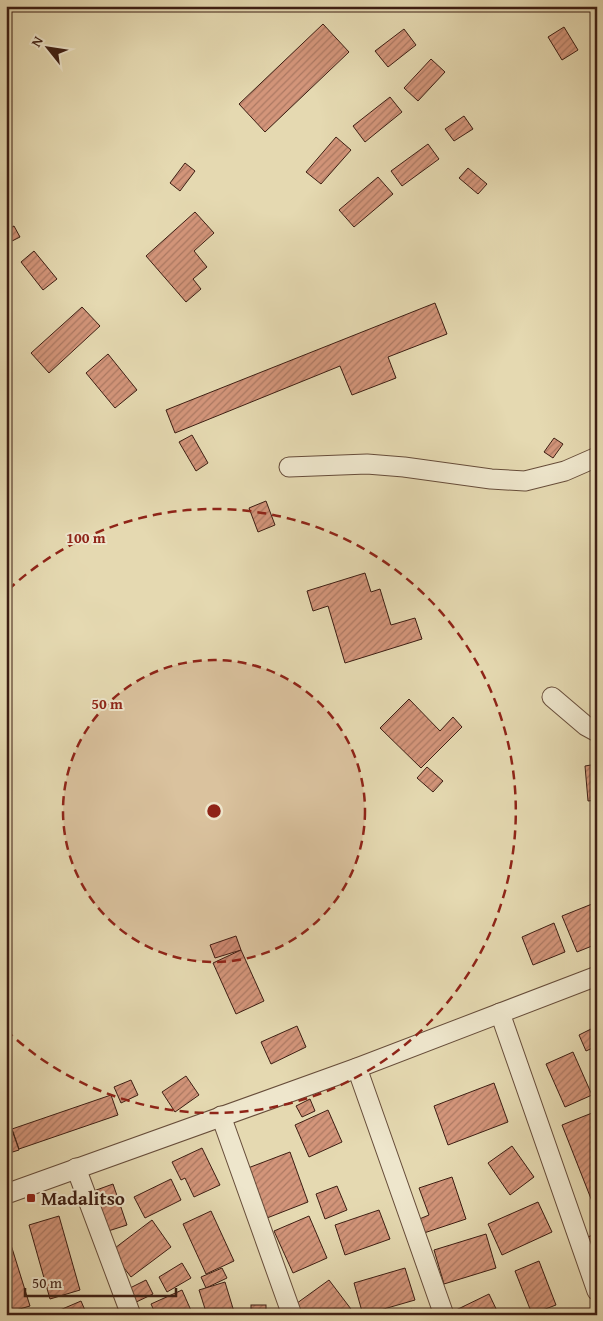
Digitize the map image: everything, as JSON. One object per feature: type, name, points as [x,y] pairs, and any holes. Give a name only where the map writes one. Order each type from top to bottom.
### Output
[{"type":"street","points":[[289,467],[367,464],[404,466],[491,479],[525,481],[565,471],[597,457]]},
{"type":"street","points":[[552,697],[586,726],[597,732]]},
{"type":"street","points":[[6,1194],[357,1068],[597,976]]},
{"type":"street","points":[[500,1013],[597,1291]]},
{"type":"street","points":[[357,1068],[444,1315]]},
{"type":"street","points":[[221,1116],[292,1315]]},
{"type":"street","points":[[76,1168],[131,1315]]},
{"type":"building","points":[[323,24],[349,52],[265,132],[239,104]]},
{"type":"building","points":[[564,27],[578,50],[562,60],[548,37]]},
{"type":"building","points":[[404,29],[416,45],[388,67],[375,51]]},
{"type":"building","points":[[431,59],[445,72],[418,101],[404,88]]},
{"type":"building","points":[[390,97],[402,112],[365,142],[353,126]]},
{"type":"building","points":[[464,116],[473,129],[454,141],[445,129]]},
{"type":"building","points":[[336,137],[351,150],[321,184],[306,172]]},
{"type":"building","points":[[428,144],[439,159],[402,186],[391,171]]},
{"type":"building","points":[[185,163],[195,171],[180,191],[170,183]]},
{"type":"building","points":[[468,168],[487,184],[478,194],[459,178]]},
{"type":"building","points":[[378,177],[393,194],[354,227],[339,210]]},
{"type":"building","points":[[195,212],[214,233],[194,251],[207,267],[193,279],[201,289],[186,302],[146,256]]},
{"type":"building","points":[[14,226],[20,237],[6,244],[6,230]]},
{"type":"building","points":[[34,251],[57,279],[43,290],[21,262]]},
{"type":"building","points":[[435,303],[447,334],[388,357],[396,378],[352,395],[340,366],[175,433],[166,410]]},
{"type":"building","points":[[82,307],[100,326],[49,373],[31,353]]},
{"type":"building","points":[[108,354],[137,390],[115,408],[86,373]]},
{"type":"building","points":[[192,435],[208,463],[196,471],[179,442]]},
{"type":"building","points":[[554,438],[563,444],[553,458],[544,452]]},
{"type":"building","points":[[266,501],[275,525],[258,532],[249,508]]},
{"type":"building","points":[[365,573],[371,592],[380,589],[391,625],[415,618],[422,639],[345,663],[328,606],[313,611],[307,591]]},
{"type":"building","points":[[409,699],[440,731],[453,717],[462,727],[421,768],[380,728]]},
{"type":"building","points":[[597,764],[597,800],[588,801],[585,766]]},
{"type":"building","points":[[427,767],[443,781],[433,792],[417,778]]},
{"type":"building","points":[[597,902],[597,944],[577,952],[562,916]]},
{"type":"building","points":[[554,923],[565,952],[533,965],[522,937]]},
{"type":"building","points":[[236,936],[241,950],[215,958],[210,945]]},
{"type":"building","points":[[241,950],[264,1001],[236,1014],[213,963]]},
{"type":"building","points":[[297,1026],[306,1047],[271,1064],[261,1042]]},
{"type":"building","points":[[597,1026],[597,1046],[586,1051],[579,1035]]},
{"type":"building","points":[[573,1052],[592,1095],[565,1107],[546,1064]]},
{"type":"building","points":[[186,1076],[199,1095],[175,1112],[162,1092]]},
{"type":"building","points":[[131,1080],[138,1095],[121,1103],[114,1087]]},
{"type":"building","points":[[494,1083],[508,1122],[448,1145],[434,1106]]},
{"type":"building","points":[[111,1095],[118,1115],[19,1149],[12,1129]]},
{"type":"building","points":[[310,1099],[315,1111],[302,1117],[296,1106]]},
{"type":"building","points":[[328,1110],[342,1142],[309,1157],[295,1125]]},
{"type":"building","points":[[597,1111],[597,1214],[562,1125]]},
{"type":"building","points":[[12,1130],[19,1150],[6,1154],[6,1132]]},
{"type":"building","points":[[512,1146],[534,1177],[510,1195],[488,1163]]},
{"type":"building","points":[[202,1148],[220,1185],[194,1197],[185,1178],[181,1180],[172,1162]]},
{"type":"building","points":[[290,1152],[308,1202],[267,1218],[248,1168]]},
{"type":"building","points":[[452,1177],[466,1219],[421,1234],[417,1220],[429,1215],[419,1188]]},
{"type":"building","points":[[171,1179],[181,1200],[145,1218],[134,1197]]},
{"type":"building","points":[[113,1184],[127,1225],[102,1233],[88,1193]]},
{"type":"building","points":[[337,1186],[347,1210],[325,1219],[316,1194]]},
{"type":"building","points":[[538,1202],[552,1232],[502,1255],[488,1224]]},
{"type":"building","points":[[379,1210],[390,1239],[345,1255],[335,1225]]},
{"type":"building","points":[[211,1211],[234,1261],[206,1274],[183,1224]]},
{"type":"building","points":[[59,1216],[80,1290],[50,1299],[29,1225]]},
{"type":"building","points":[[309,1216],[327,1258],[293,1273],[274,1231]]},
{"type":"building","points":[[152,1220],[171,1247],[131,1277],[111,1251]]},
{"type":"building","points":[[6,1233],[30,1306],[6,1313]]},
{"type":"building","points":[[597,1233],[597,1259],[588,1237]]},
{"type":"building","points":[[486,1234],[496,1268],[444,1284],[434,1250]]},
{"type":"building","points":[[539,1261],[556,1305],[532,1314],[515,1271]]},
{"type":"building","points":[[182,1263],[191,1278],[167,1292],[159,1277]]},
{"type":"building","points":[[222,1268],[227,1278],[206,1288],[201,1277]]},
{"type":"building","points":[[405,1268],[415,1300],[363,1315],[354,1283]]},
{"type":"building","points":[[146,1280],[153,1294],[130,1305],[124,1291]]},
{"type":"building","points":[[329,1280],[354,1313],[352,1315],[329,1315],[326,1311],[321,1315],[300,1315],[293,1306]]},
{"type":"building","points":[[225,1282],[235,1315],[207,1315],[199,1290]]},
{"type":"building","points":[[182,1290],[193,1315],[156,1315],[151,1304]]},
{"type":"building","points":[[489,1294],[499,1315],[458,1315],[456,1310]]},
{"type":"building","points":[[81,1301],[87,1315],[53,1315],[53,1313]]},
{"type":"building","points":[[251,1305],[266,1305],[266,1315],[251,1315]]},
{"type":"building","points":[[412,1309],[414,1315],[399,1315]]},
{"type":"place","name":"Madalitso","points":[[31,1198]]}]
